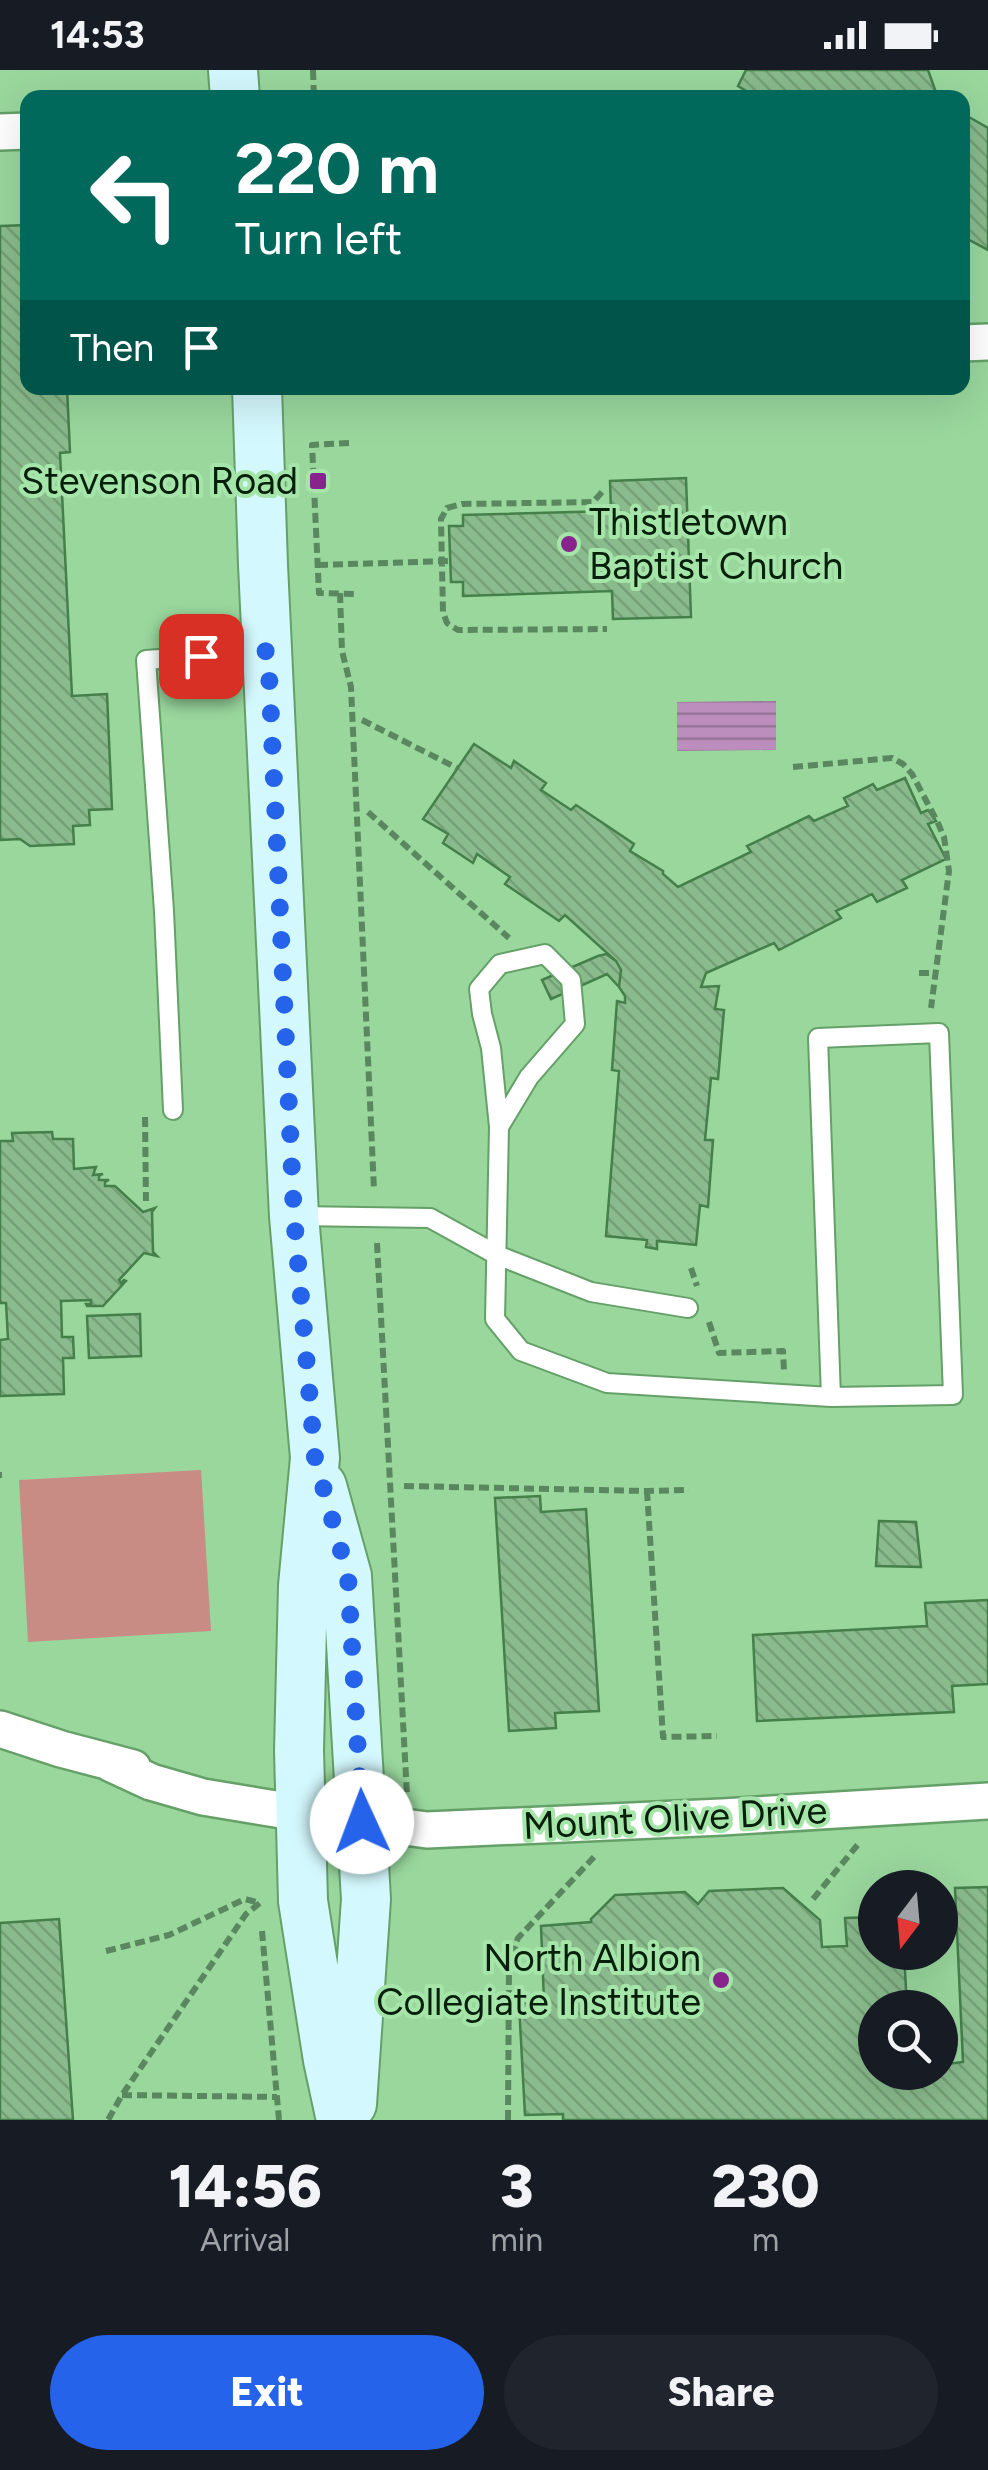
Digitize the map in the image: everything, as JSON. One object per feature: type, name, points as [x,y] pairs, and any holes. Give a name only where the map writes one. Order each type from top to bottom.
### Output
[{"type":"main road","points":[[257,395],[294,1216],[315,1458],[303,1586],[298,1750],[304,1901],[341,2120]]},
{"type":"main road","points":[[315,1458],[348,1576],[362,1822],[366,1899],[351,2120]]},
{"type":"street","name":"Mount Olive Drive","points":[[0,1729],[110,1763],[211,1788],[244,1803],[427,1830],[988,1801]]},
{"type":"lane","points":[[172,1110],[164,911],[146,660],[268,651]]},
{"type":"lane","points":[[500,1127],[529,1077],[576,1024],[571,980],[545,954],[500,964],[478,988],[491,1048],[500,1127],[496,1319],[520,1351],[607,1383],[831,1397],[952,1395],[939,1032],[818,1038],[831,1397]]},
{"type":"lane","points":[[294,1216],[430,1218],[497,1255],[592,1292],[695,1305]]},
{"type":"path","points":[[350,442],[312,445],[319,593],[357,594]]},
{"type":"path","points":[[602,492],[593,502],[462,504],[447,508],[441,519],[446,561],[444,612],[447,623],[458,630],[607,629]]},
{"type":"path","points":[[318,565],[446,561]]},
{"type":"path","points":[[362,720],[458,768]]},
{"type":"path","points":[[793,767],[892,758],[912,774],[944,837],[949,871],[930,1006],[939,1032]]},
{"type":"path","points":[[368,812],[530,957]]},
{"type":"path","points":[[918,973],[936,972]]},
{"type":"path","points":[[145,1111],[146,1201]]},
{"type":"path","points":[[691,1268],[695,1305]]},
{"type":"path","points":[[708,1319],[719,1353],[783,1351],[784,1394]]},
{"type":"path","points":[[404,1486],[689,1490]]},
{"type":"path","points":[[647,1491],[663,1737],[717,1736]]},
{"type":"path","points":[[812,1899],[893,1807]]},
{"type":"path","points":[[508,2120],[509,1965],[518,1938],[628,1821]]},
{"type":"path","points":[[106,1951],[169,1935],[245,1900],[260,1903]]},
{"type":"path","points":[[108,2120],[246,1914],[260,1903]]},
{"type":"path","points":[[260,1903],[279,2120]]},
{"type":"path","points":[[122,2095],[277,2097]]},
{"type":"shaded area","points":[[776,701],[776,750],[677,751],[677,702]]},
{"type":"shaded area","points":[[201,1470],[211,1631],[28,1642],[19,1480]]},
{"type":"building","points":[[746,70],[928,70],[935,90],[745,90],[738,86]]},
{"type":"building","points":[[970,118],[988,128],[988,250],[970,240]]},
{"type":"building","points":[[20,225],[20,395],[67,395],[70,452],[60,453],[72,696],[107,694],[112,809],[89,810],[90,825],[73,826],[74,844],[30,846],[20,839],[0,840],[0,226]]},
{"type":"building","name":"Thistletown Baptist Church","points":[[686,478],[691,617],[613,619],[612,591],[463,596],[463,582],[451,582],[449,526],[463,526],[463,515],[611,511],[610,481]]},
{"type":"building","points":[[474,744],[511,768],[514,761],[546,783],[541,790],[571,810],[576,805],[634,844],[630,851],[663,871],[678,887],[751,852],[747,846],[809,816],[814,821],[848,806],[844,798],[873,784],[877,790],[905,778],[921,813],[928,810],[936,821],[928,824],[946,859],[902,880],[907,888],[877,902],[872,894],[836,911],[841,918],[779,950],[774,943],[706,973],[701,987],[719,986],[715,1009],[724,1010],[718,1079],[711,1078],[705,1140],[713,1140],[708,1207],[700,1205],[696,1245],[657,1241],[657,1249],[646,1247],[647,1240],[606,1236],[619,1071],[612,1070],[617,1001],[625,1003],[619,987],[621,970],[565,915],[559,921],[505,884],[510,877],[477,854],[473,863],[443,843],[448,834],[423,819]]},
{"type":"building","points":[[606,954],[621,970],[619,987],[607,974],[551,999],[542,980]]},
{"type":"building","points":[[52,1132],[53,1139],[73,1139],[74,1169],[96,1167],[93,1175],[103,1174],[99,1180],[109,1180],[105,1186],[115,1186],[143,1212],[155,1208],[153,1252],[157,1256],[144,1253],[119,1280],[126,1281],[103,1306],[87,1306],[91,1300],[61,1301],[62,1337],[73,1337],[74,1358],[63,1358],[64,1394],[0,1396],[0,1340],[8,1339],[6,1303],[0,1303],[0,1141],[13,1141],[12,1133]]},
{"type":"building","points":[[140,1314],[141,1356],[89,1358],[87,1316]]},
{"type":"building","points":[[540,1496],[541,1512],[586,1509],[599,1711],[555,1713],[556,1728],[509,1731],[495,1498]]},
{"type":"building","points":[[879,1521],[916,1522],[921,1567],[876,1566]]},
{"type":"building","points":[[988,1600],[988,1684],[952,1686],[954,1712],[757,1721],[753,1635],[927,1626],[925,1603]]},
{"type":"building","name":"North Albion Collegiate Institute","points":[[988,1887],[988,2120],[563,2120],[563,2114],[525,2115],[519,2004],[544,2002],[541,1926],[591,1922],[615,1895],[685,1892],[698,1904],[709,1891],[783,1888],[820,1920],[822,1947],[847,1946],[845,1918],[858,1918],[858,1970],[905,1970],[906,1990],[858,1990],[858,2090],[958,2090],[958,2063],[963,2062],[958,1888]]},
{"type":"building","points":[[59,1919],[73,2120],[0,2120],[0,1923]]},
{"type":"place","name":"Stevenson Road","points":[[318,481]]},
{"type":"place","name":"Thistletown Baptist Church","points":[[569,544]]},
{"type":"place","name":"North Albion Collegiate Institute","points":[[721,1980]]},
{"type":"route","points":[[201,656],[268,651],[294,1216],[315,1458],[348,1576],[362,1822]]}]
